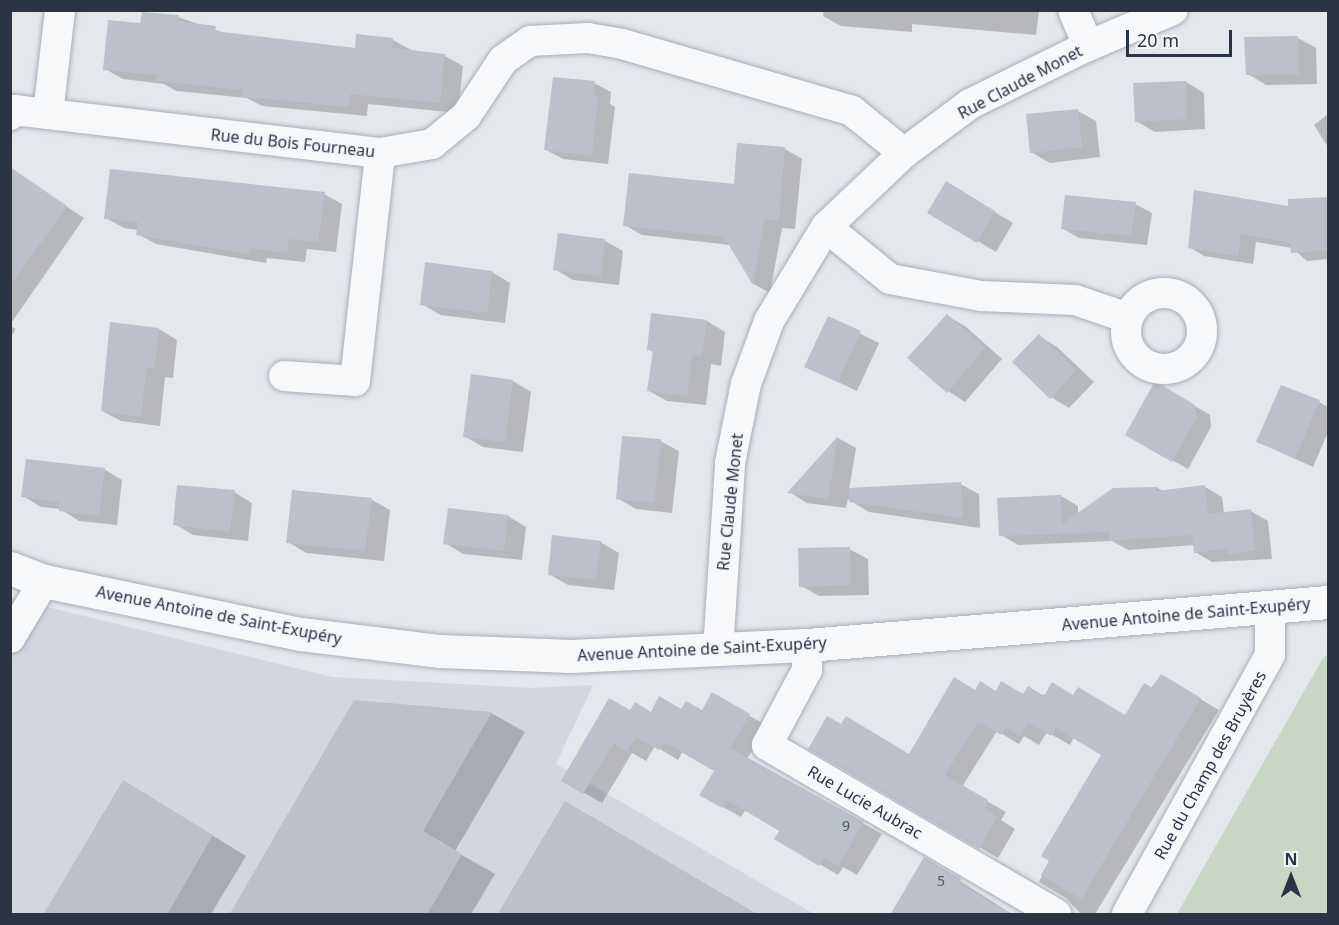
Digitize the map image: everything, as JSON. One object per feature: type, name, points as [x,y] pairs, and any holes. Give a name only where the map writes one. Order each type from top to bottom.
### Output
[{"type":"street","points":[[48,114],[60,10]]},
{"type":"street","name":"Rue Claude Monet","points":[[1073,10],[1088,46]]},
{"type":"street","name":"Rue Claude Monet","points":[[718,651],[730,463],[746,384],[769,321],[826,227],[904,153],[970,104],[1088,46],[1173,10]]},
{"type":"street","name":"Rue du Bois Fourneau","points":[[10,115],[14,110],[380,153],[432,144],[466,116],[503,60],[530,41],[588,38],[622,44],[852,111],[904,153]]},
{"type":"street","points":[[284,376],[355,381],[380,153]]},
{"type":"street","points":[[826,227],[890,279],[982,296],[1075,300],[1128,318]]},
{"type":"street","name":"Avenue Antoine de Saint-Exupéry","points":[[10,568],[44,581],[302,634],[440,651],[571,656],[718,651],[807,645],[1329,602]]},
{"type":"street","points":[[10,638],[44,581]]},
{"type":"street","name":"Rue du Champ des Bruyères","points":[[1127,915],[1270,655],[1270,608]]},
{"type":"street","name":"Rue Lucie Aubrac","points":[[807,645],[807,670],[767,745],[1056,915]]},
{"type":"shaded area","points":[[11,598],[332,677],[531,688],[593,685],[556,764],[814,914],[11,914]]},
{"type":"green space","points":[[1328,654],[1328,914],[1177,914],[1323,658]]},
{"type":"building","points":[[142,12],[179,15],[178,21],[216,26],[215,31],[355,48],[356,34],[393,38],[392,48],[445,54],[440,103],[350,94],[349,107],[242,97],[243,90],[156,81],[157,75],[103,70],[108,20],[140,23]]},
{"type":"building","points":[[1298,36],[1299,74],[1246,75],[1244,37]]},
{"type":"building","points":[[553,77],[595,81],[593,95],[598,96],[592,156],[544,150]]},
{"type":"building","points":[[1186,81],[1187,119],[1135,122],[1133,83]]},
{"type":"building","points":[[1078,109],[1082,147],[1030,153],[1026,114]]},
{"type":"building","points":[[737,143],[785,147],[779,221],[765,219],[753,285],[724,237],[623,226],[629,173],[734,184]]},
{"type":"building","points":[[10,167],[67,206],[10,286]]},
{"type":"building","points":[[110,169],[325,192],[318,242],[289,239],[287,253],[249,248],[249,254],[136,235],[138,222],[104,219]]},
{"type":"building","points":[[946,181],[995,211],[977,243],[927,213]]},
{"type":"building","points":[[1194,190],[1288,206],[1288,199],[1328,197],[1329,250],[1291,253],[1290,243],[1241,234],[1238,256],[1188,248]]},
{"type":"building","points":[[1065,195],[1136,202],[1131,236],[1061,229]]},
{"type":"building","points":[[558,233],[605,239],[601,276],[553,270]]},
{"type":"building","points":[[425,262],[492,271],[487,313],[420,305]]},
{"type":"building","points":[[651,313],[707,320],[702,356],[692,355],[687,396],[647,391],[653,351],[647,350]]},
{"type":"building","points":[[947,314],[985,348],[947,393],[907,358]]},
{"type":"building","points":[[828,316],[861,331],[838,382],[804,367]]},
{"type":"building","points":[[110,322],[159,328],[155,368],[147,367],[141,417],[101,411]]},
{"type":"building","points":[[1039,334],[1076,370],[1050,399],[1012,362]]},
{"type":"building","points":[[471,374],[513,380],[505,442],[463,437]]},
{"type":"building","points":[[1155,381],[1195,405],[1197,417],[1172,462],[1125,435]]},
{"type":"building","points":[[1281,385],[1320,400],[1295,458],[1256,442]]},
{"type":"building","points":[[622,436],[661,439],[654,503],[616,499]]},
{"type":"building","points":[[838,436],[828,499],[787,493]]},
{"type":"building","points":[[26,459],[105,468],[99,516],[59,511],[59,502],[21,497]]},
{"type":"building","points":[[961,482],[963,518],[849,502],[849,488]]},
{"type":"building","points":[[177,485],[235,490],[230,532],[173,525]]},
{"type":"building","points":[[1205,485],[1208,514],[1251,509],[1255,550],[1228,554],[1227,548],[1194,553],[1192,535],[1109,541],[1109,532],[999,536],[997,498],[1061,495],[1062,524],[1113,488],[1158,487],[1156,491]]},
{"type":"building","points":[[292,490],[372,498],[365,551],[286,543]]},
{"type":"building","points":[[448,508],[508,515],[504,551],[443,544]]},
{"type":"building","points":[[552,535],[601,541],[596,580],[548,575]]},
{"type":"building","points":[[850,547],[851,585],[799,587],[798,548]]},
{"type":"building","points":[[1161,674],[1201,698],[1081,899],[1041,875],[1049,861],[1041,856],[1101,755],[1056,728],[1051,736],[1028,723],[1020,736],[1006,727],[1001,735],[978,722],[945,775],[988,800],[984,808],[997,817],[979,849],[808,749],[827,716],[841,724],[846,716],[909,754],[954,677],[975,690],[980,681],[996,691],[1001,681],[1023,694],[1028,686],[1044,696],[1052,682],[1073,695],[1078,687],[1125,715],[1144,683],[1152,688]]},
{"type":"building","points":[[712,692],[750,714],[730,748],[864,822],[838,866],[824,858],[819,866],[774,839],[779,831],[727,800],[722,808],[699,795],[714,771],[664,742],[659,750],[636,737],[627,752],[614,743],[583,794],[561,781],[609,698],[630,710],[635,702],[651,712],[659,696],[681,709],[686,701],[702,710]]},
{"type":"building","points":[[354,700],[492,712],[423,831],[462,854],[427,915],[229,915]]},
{"type":"building","points":[[123,780],[213,835],[167,915],[43,915]]},
{"type":"building","points":[[565,801],[759,915],[497,915]]},
{"type":"building","points":[[924,857],[961,879],[959,883],[1012,915],[890,915]]}]
